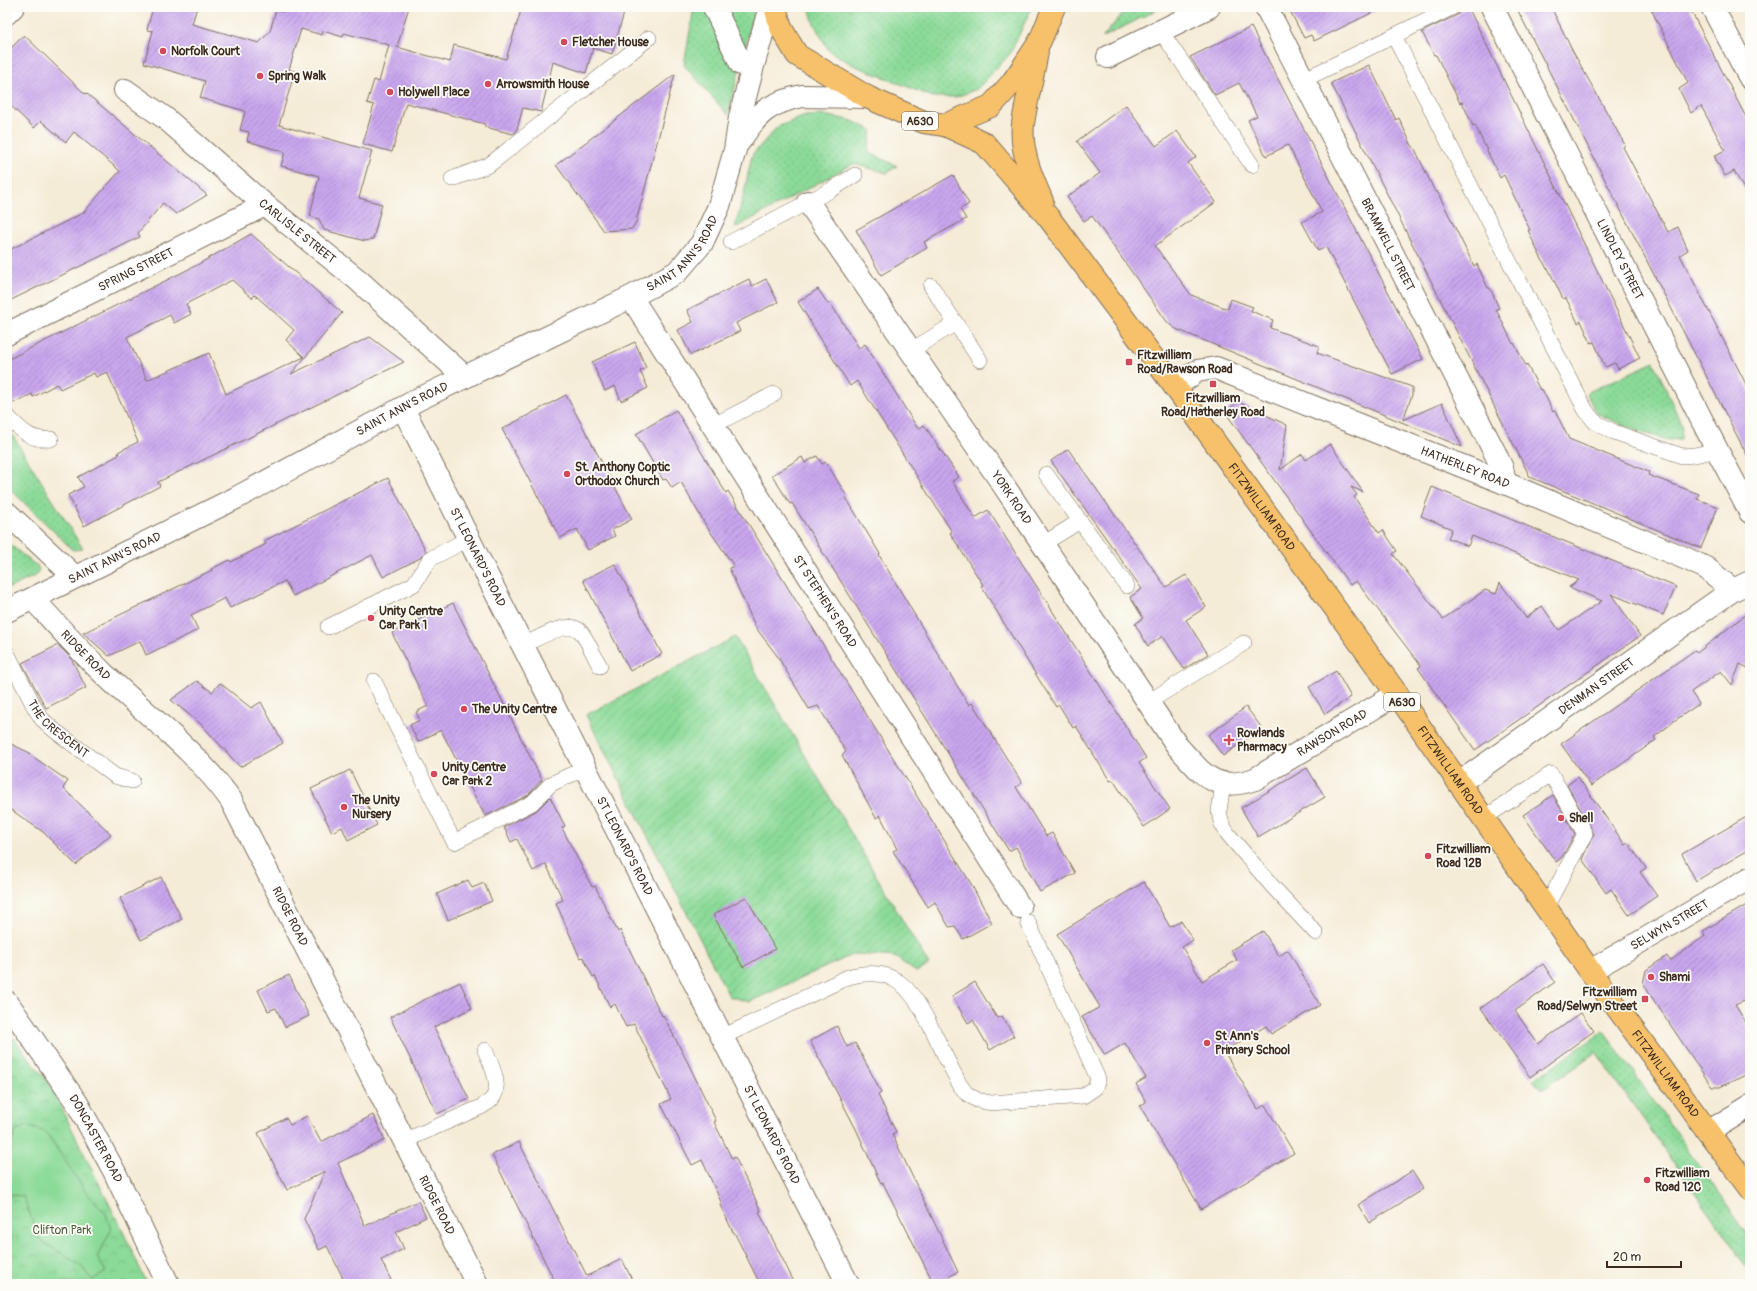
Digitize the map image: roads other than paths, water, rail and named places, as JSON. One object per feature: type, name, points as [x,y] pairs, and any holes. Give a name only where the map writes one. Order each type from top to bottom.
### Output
[{"type":"main road","name":"A630","points":[[775,7],[781,28],[797,55],[868,97],[924,122],[945,125],[991,106],[1011,84],[1040,41],[1054,7]]},
{"type":"main road","name":"FITZWILLIAM ROAD","points":[[1040,41],[1023,125],[1024,148],[1031,174],[1049,218]]},
{"type":"main road","name":"FITZWILLIAM ROAD","points":[[945,125],[984,143],[1049,218],[1175,387],[1397,694],[1590,971],[1750,1189]]},
{"type":"street","points":[[7,13],[13,7]]},
{"type":"street","points":[[714,7],[740,64]]},
{"type":"street","name":"SAINT ANN'S ROAD","points":[[7,611],[236,498],[403,408],[631,297],[678,272],[702,243],[719,206],[735,150],[740,117],[770,7]]},
{"type":"street","points":[[1108,57],[1209,7]]},
{"type":"street","name":"BRAMWELL STREET","points":[[1266,7],[1305,79],[1494,451],[1502,468],[1505,483]]},
{"type":"street","name":"LINDLEY STREET","points":[[1492,7],[1750,512]]},
{"type":"street","points":[[1712,7],[1750,78]]},
{"type":"street","name":"CARLISLE STREET","points":[[125,90],[165,118],[265,205],[358,280],[465,377]]},
{"type":"street","name":"SAINT ANN'S ROAD","points":[[735,150],[752,122],[768,108],[791,98],[802,96],[868,97]]},
{"type":"street","name":"YORK ROAD","points":[[808,202],[1043,544],[1178,747],[1203,774],[1223,784]]},
{"type":"street","name":"SPRING STREET","points":[[7,334],[265,205]]},
{"type":"street","name":"ST STEPHEN'S ROAD","points":[[631,297],[1024,914]]},
{"type":"street","name":"HATHERLEY ROAD","points":[[1175,387],[1197,371],[1216,368],[1505,483],[1687,559],[1742,586]]},
{"type":"street","name":"ST LEONARD'S ROAD","points":[[403,408],[522,646],[848,1284]]},
{"type":"street","points":[[7,513],[74,577]]},
{"type":"street","name":"DENMAN STREET","points":[[1459,783],[1742,586]]},
{"type":"street","name":"RIDGE ROAD","points":[[33,599],[103,673],[216,780],[230,800],[477,1284]]},
{"type":"street","name":"RAWSON ROAD","points":[[1223,784],[1239,784],[1255,779],[1397,694]]},
{"type":"street","name":"SELWYN STREET","points":[[1590,971],[1750,878]]},
{"type":"street","name":"DONCASTER ROAD","points":[[7,1002],[78,1103],[114,1171],[168,1284]]},
{"type":"street","points":[[1708,1132],[1750,1106]]},
{"type":"lane","points":[[1305,79],[1453,7]]},
{"type":"lane","points":[[1160,30],[1252,165]]},
{"type":"lane","points":[[1394,36],[1586,411],[1595,422],[1614,432],[1682,456],[1696,455],[1717,450]]},
{"type":"lane","points":[[452,179],[489,165],[649,38]]},
{"type":"lane","points":[[731,242],[808,202],[855,175]]},
{"type":"lane","points":[[931,286],[980,360]]},
{"type":"lane","points":[[910,351],[956,323]]},
{"type":"lane","points":[[712,426],[774,394]]},
{"type":"lane","points":[[7,416],[21,431],[40,440],[51,439]]},
{"type":"lane","points":[[1046,474],[1127,586]]},
{"type":"lane","points":[[1043,544],[1080,521]]},
{"type":"lane","points":[[328,627],[414,584],[430,559],[468,539]]},
{"type":"lane","points":[[522,646],[561,628],[571,627],[580,630],[600,666]]},
{"type":"lane","points":[[1148,702],[1244,643]]},
{"type":"lane","name":"THE CRESCENT","points":[[7,653],[42,719],[54,730],[115,776],[132,781]]},
{"type":"lane","points":[[374,681],[454,842],[532,803],[550,784],[585,768]]},
{"type":"lane","points":[[1484,818],[1551,774],[1584,834],[1546,907]]},
{"type":"lane","points":[[1223,784],[1219,812],[1221,822],[1227,833],[1273,887],[1316,933]]},
{"type":"lane","points":[[722,1037],[848,977],[864,972],[879,973],[897,981],[906,988],[918,1002],[960,1085],[966,1093],[978,1100],[991,1103],[1007,1103],[1083,1096],[1095,1088],[1098,1079],[1024,914]]},
{"type":"lane","points":[[404,1141],[482,1107],[492,1099],[496,1089],[495,1077],[484,1050]]},
{"type":"place","name":"Fletcher House","points":[[564,42]]},
{"type":"place","name":"Norfolk Court","points":[[163,51]]},
{"type":"place","name":"Spring Walk","points":[[260,76]]},
{"type":"place","name":"Arrowsmith House","points":[[488,84]]},
{"type":"place","name":"Holywell Place","points":[[390,92]]},
{"type":"place","name":"Fitzwilliam Road/Rawson Road","points":[[1129,362]]},
{"type":"place","name":"Fitzwilliam Road/Hatherley Road","points":[[1213,384]]},
{"type":"place","name":"St. Anthony Coptic Orthodox Church","points":[[567,474]]},
{"type":"place","name":"Unity Centre Car Park 1","points":[[371,618]]},
{"type":"place","name":"The Unity Centre","points":[[464,709]]},
{"type":"place","name":"Rowlands Pharmacy","points":[[1229,740]]},
{"type":"place","name":"Unity Centre Car Park 2","points":[[434,774]]},
{"type":"place","name":"The Unity Nursery","points":[[344,807]]},
{"type":"place","name":"Shell","points":[[1561,818]]},
{"type":"place","name":"Fitzwilliam Road 12B","points":[[1428,856]]},
{"type":"place","name":"Shami","points":[[1651,977]]},
{"type":"place","name":"Fitzwilliam Road/Selwyn Street","points":[[1645,999]]},
{"type":"place","name":"St Ann's Primary School","points":[[1207,1043]]},
{"type":"place","name":"Fitzwilliam Road 12C","points":[[1647,1180]]},
{"type":"park label","name":"Clifton Park","points":[[62,1230]]}]
